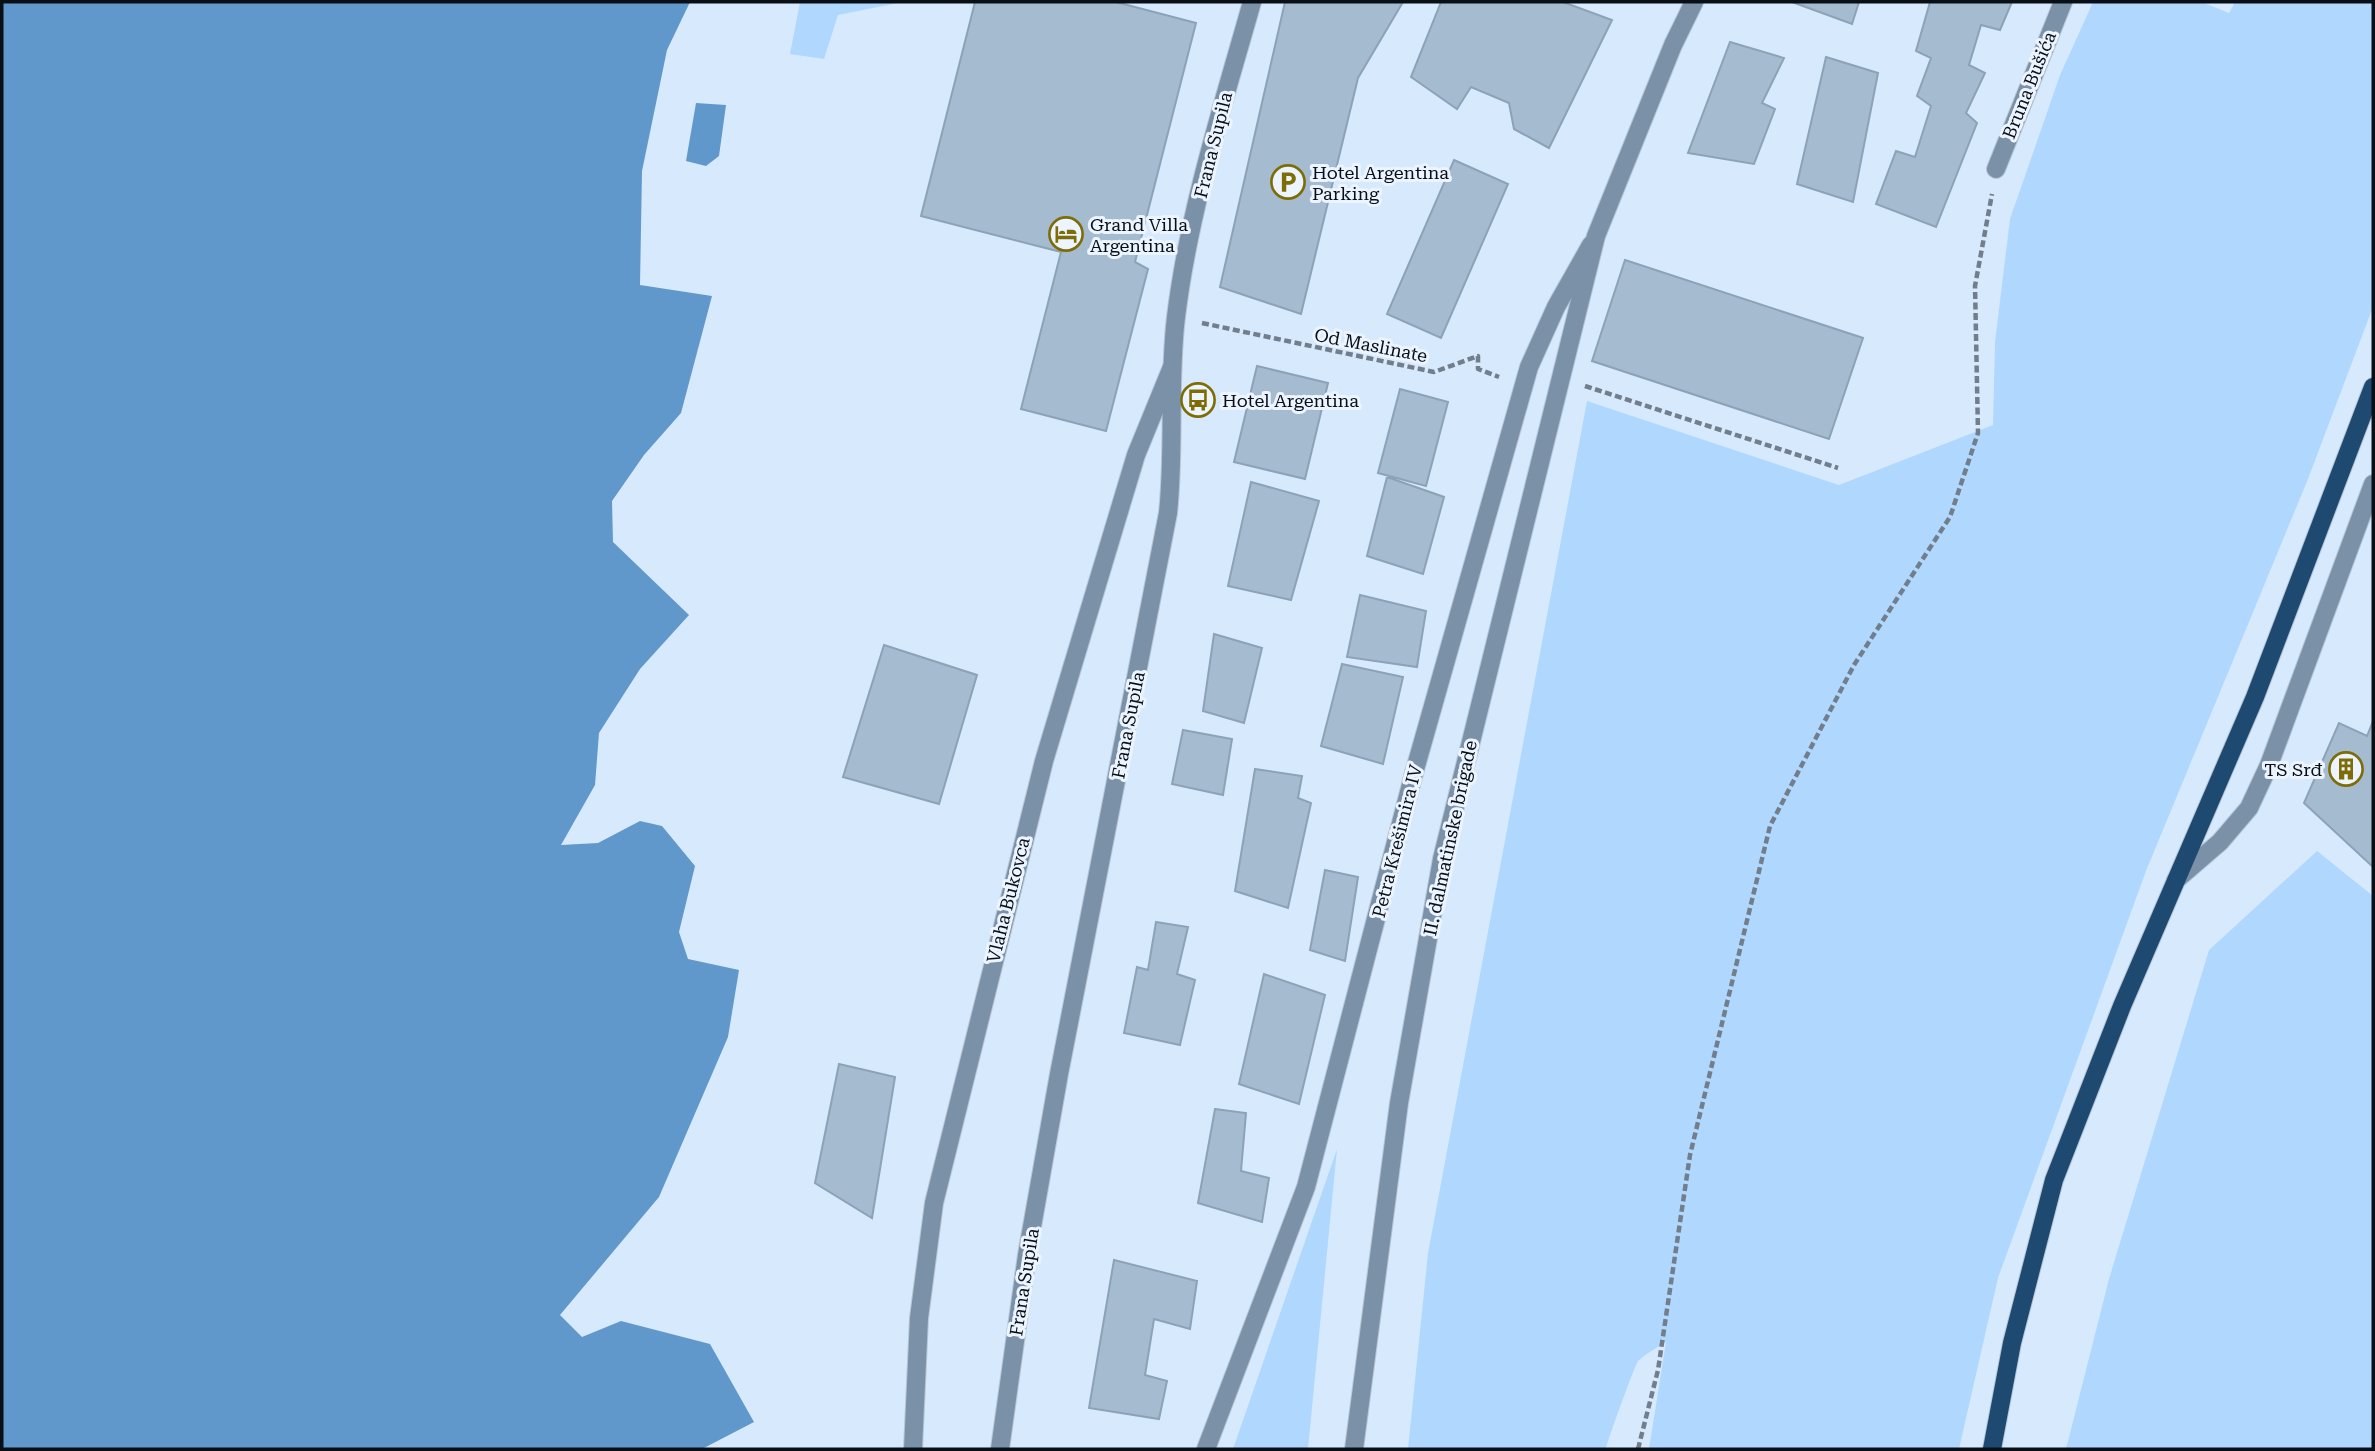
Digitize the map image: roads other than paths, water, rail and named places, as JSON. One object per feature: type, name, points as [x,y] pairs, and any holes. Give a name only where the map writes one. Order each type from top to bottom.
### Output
[{"type":"main road","points":[[1992,1449],[2012,1343],[2054,1181],[2122,1006],[2250,709],[2373,387]]},
{"type":"street","name":"Frana Supila","points":[[1000,1449],[1027,1255],[1057,1087],[1168,513],[1173,466],[1172,367],[1184,266],[1219,118],[1252,2]]},
{"type":"street","points":[[1596,236],[1642,119],[1694,2]]},
{"type":"street","name":"Bruna Bušića","points":[[1996,169],[2063,2]]},
{"type":"street","name":"Petra Krešimira IV","points":[[1206,1449],[1306,1188],[1414,773],[1529,367],[1556,307],[1596,236]]},
{"type":"street","name":"II. dalmatinske brigade","points":[[1354,1449],[1399,1103],[1442,859],[1596,236]]},
{"type":"street","name":"Vlaha Bukovca","points":[[913,1449],[919,1318],[934,1203],[1044,761],[1136,454],[1172,367]]},
{"type":"street","points":[[2176,880],[2220,842],[2249,808],[2269,765],[2373,484]]},
{"type":"place","name":"Hotel Argentina Parking","points":[[1288,182]]},
{"type":"place","name":"Grand Villa Argentina","points":[[1066,234]]},
{"type":"place","name":"Hotel Argentina","points":[[1198,400]]},
{"type":"place","name":"TS Srđ","points":[[2346,769]]}]
